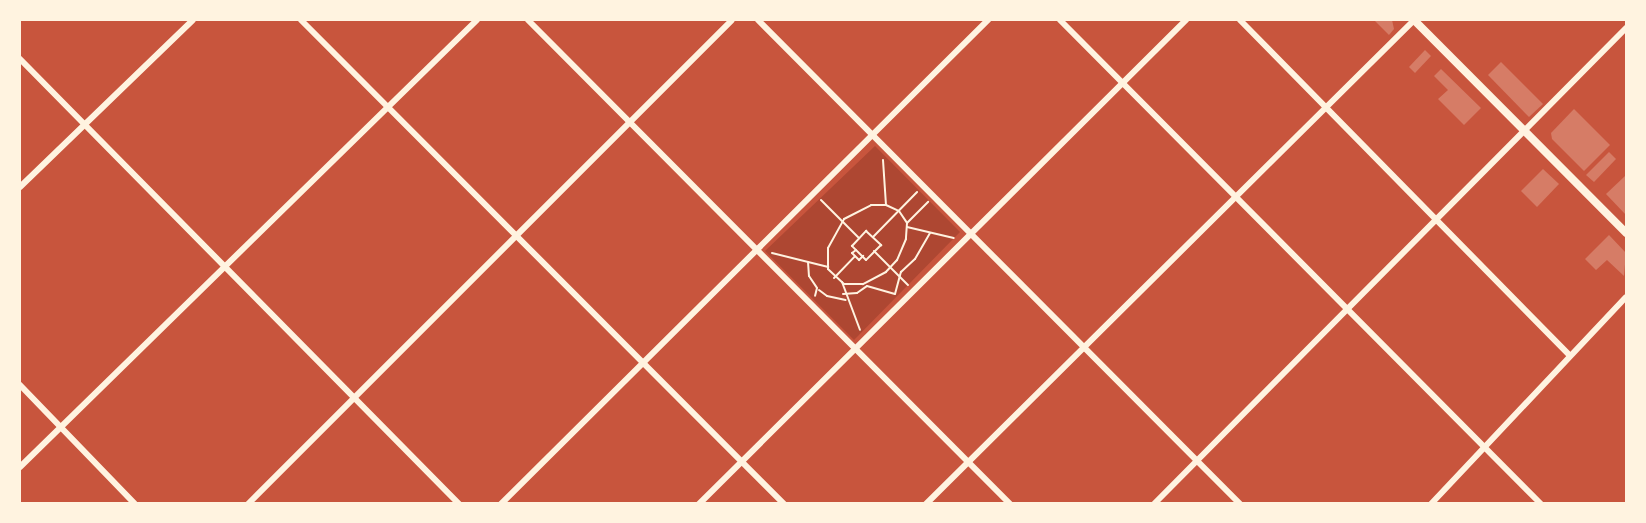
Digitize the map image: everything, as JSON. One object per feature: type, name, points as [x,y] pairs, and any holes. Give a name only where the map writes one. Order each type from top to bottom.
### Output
[{"type":"street","points":[[20,187],[193,20]]},
{"type":"street","points":[[301,20],[784,504]]},
{"type":"street","points":[[20,467],[477,20]]},
{"type":"street","points":[[528,20],[628,123],[1010,504]]},
{"type":"street","points":[[248,504],[732,20]]},
{"type":"street","points":[[758,20],[1240,504]]},
{"type":"street","points":[[501,504],[756,249],[875,135],[988,20]]},
{"type":"street","points":[[1060,20],[1350,309],[1541,504]]},
{"type":"street","points":[[699,504],[970,232],[1186,20]]},
{"type":"street","points":[[1240,20],[1569,355]]},
{"type":"street","points":[[926,504],[1414,20],[1626,233]]},
{"type":"street","points":[[1154,504],[1438,222],[1626,28]]},
{"type":"street","points":[[20,58],[225,269],[459,504]]},
{"type":"street","points":[[1431,504],[1626,297]]},
{"type":"street","points":[[20,385],[135,504]]},
{"type":"path","points":[[882,143],[886,205]]},
{"type":"path","points":[[873,237],[924,185]]},
{"type":"path","points":[[814,194],[859,238]]},
{"type":"path","points":[[907,223],[934,196]]},
{"type":"path","points":[[871,205],[886,205],[899,211],[907,223],[901,254],[891,268],[863,284],[842,282],[834,278],[828,267],[828,248],[842,221],[871,205]]},
{"type":"path","points":[[907,227],[962,240]]},
{"type":"path","points":[[866,231],[873,237],[880,245],[866,260],[852,246],[866,231]]},
{"type":"path","points":[[843,294],[857,293],[867,286],[891,295],[899,287],[899,276],[915,259],[930,232]]},
{"type":"path","points":[[756,249],[828,267]]},
{"type":"path","points":[[856,250],[852,253],[859,260],[863,256]]},
{"type":"path","points":[[874,251],[913,290]]},
{"type":"path","points":[[834,278],[855,256]]},
{"type":"path","points":[[808,262],[809,276],[817,288],[827,296],[846,300]]},
{"type":"path","points":[[842,282],[843,294],[866,336]]},
{"type":"path","points":[[808,302],[817,295],[817,288]]},
{"type":"shaded area","points":[[875,146],[960,232],[854,340],[765,251]]},
{"type":"building","points":[[1374,20],[1392,20],[1394,29],[1389,35]]},
{"type":"building","points":[[1425,50],[1431,56],[1415,73],[1409,67]]},
{"type":"building","points":[[1501,62],[1543,104],[1529,117],[1488,75]]},
{"type":"building","points":[[1441,69],[1481,108],[1464,125],[1438,99],[1448,90],[1434,76]]},
{"type":"building","points":[[1574,109],[1610,145],[1584,171],[1552,139],[1551,133]]},
{"type":"building","points":[[1609,152],[1616,159],[1594,182],[1586,175]]},
{"type":"building","points":[[1543,169],[1559,184],[1537,207],[1521,191]]},
{"type":"building","points":[[1625,176],[1626,178],[1626,215],[1606,194]]},
{"type":"building","points":[[1609,235],[1626,253],[1624,276],[1607,260],[1596,270],[1585,259]]}]
